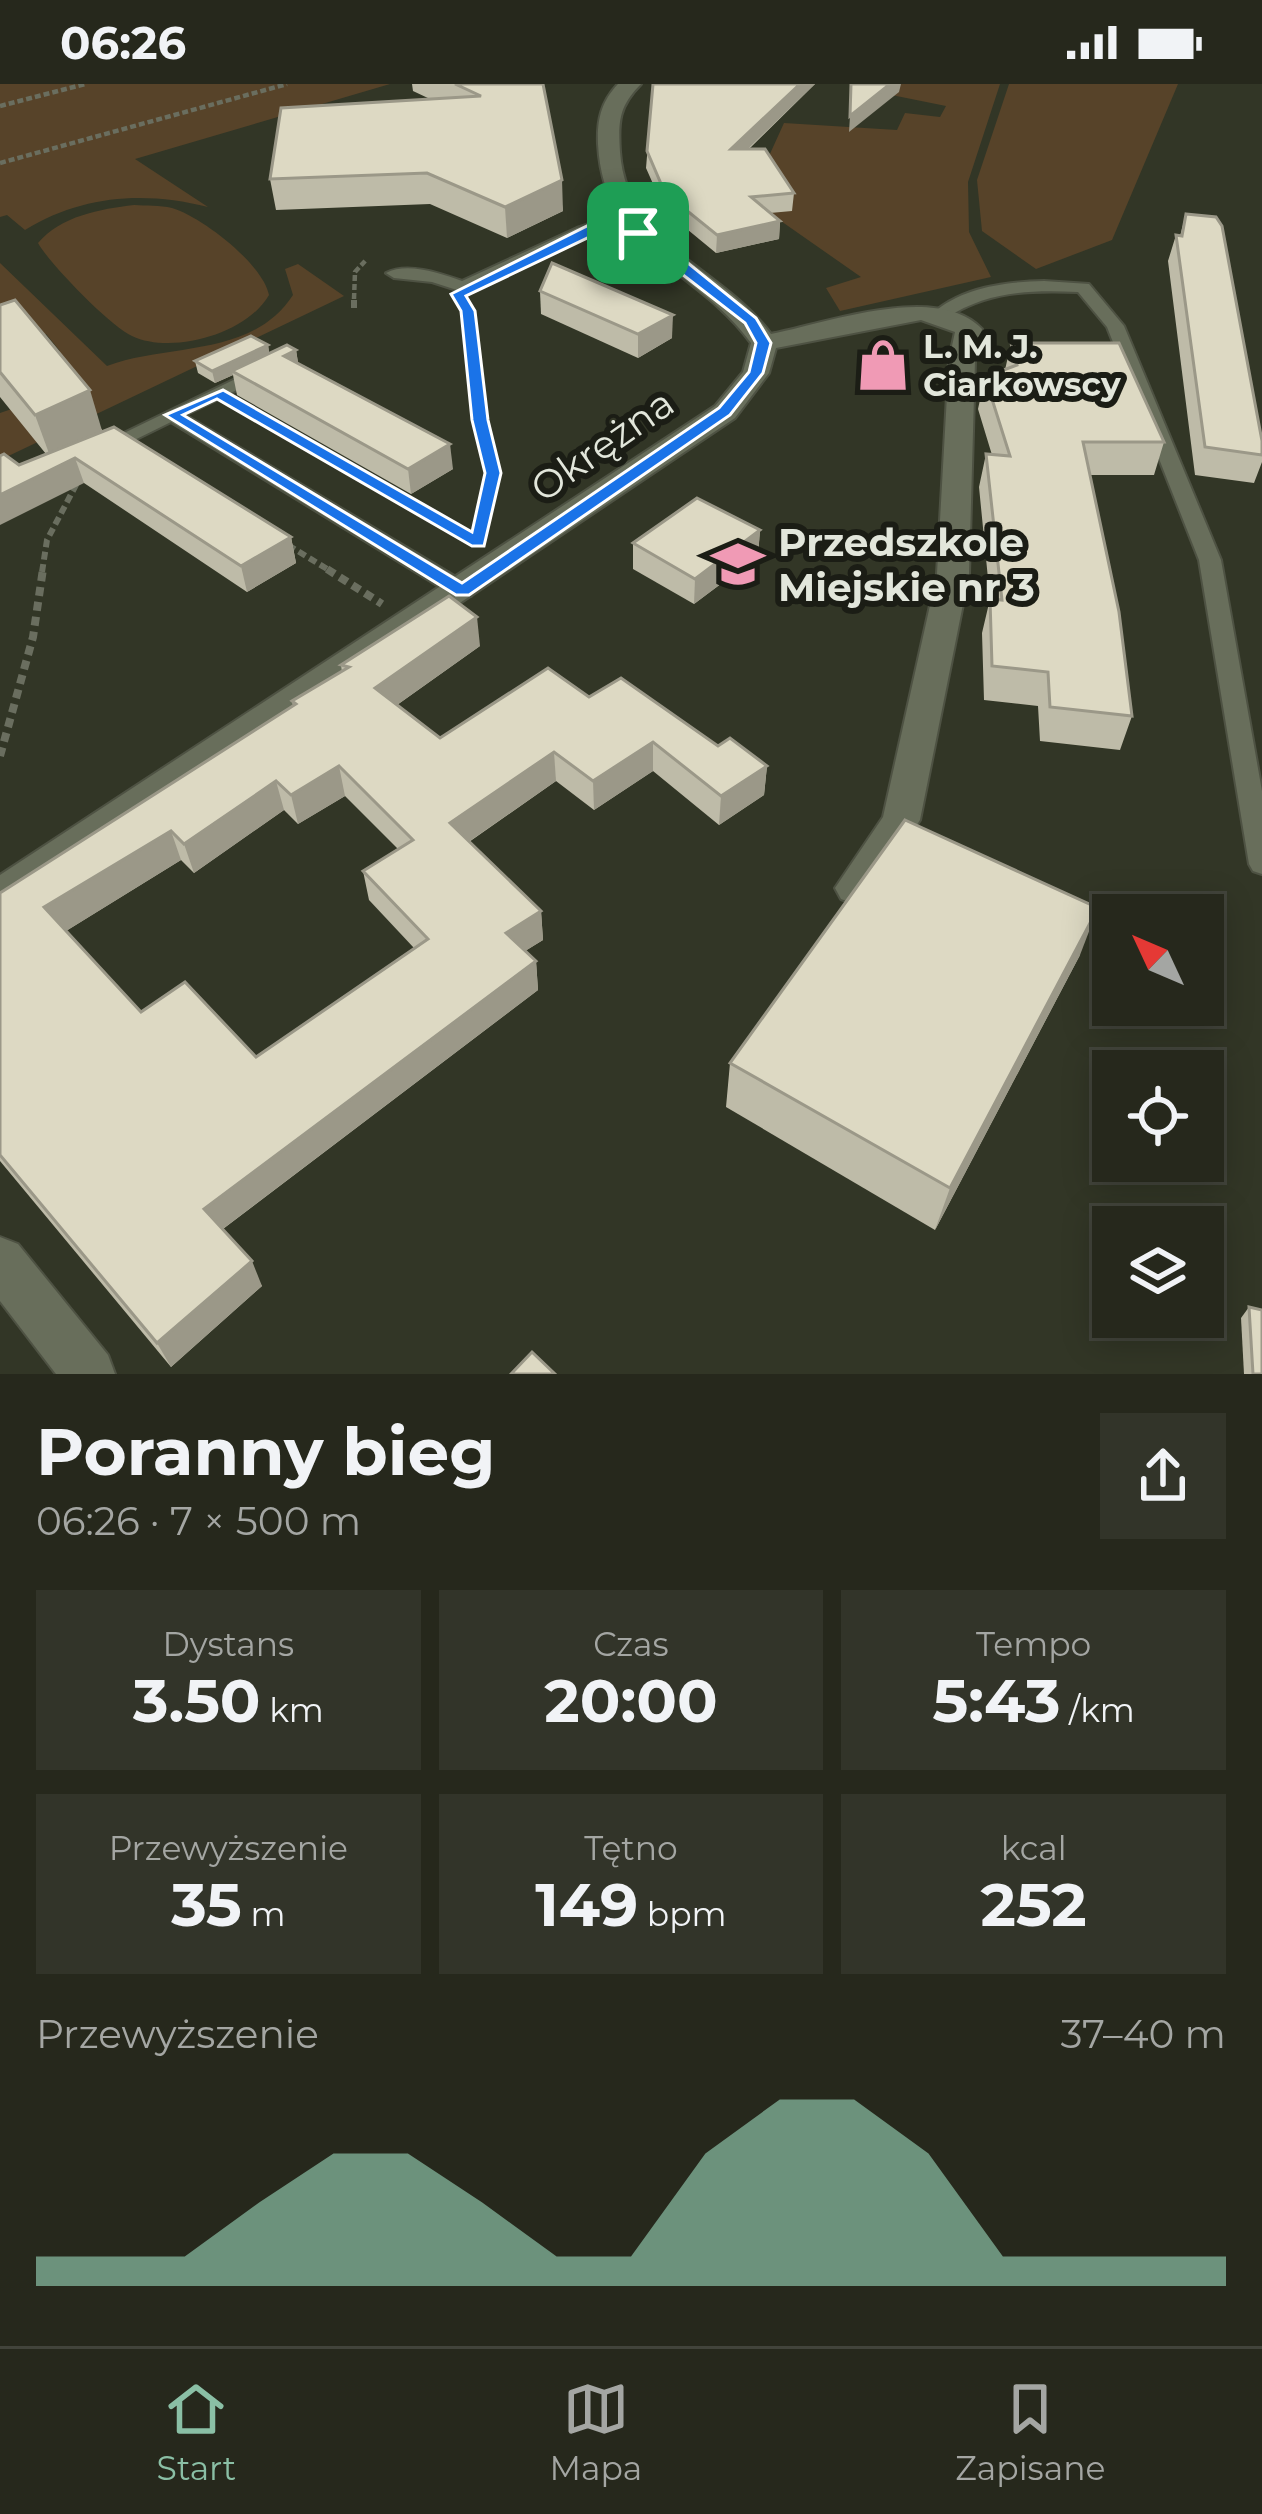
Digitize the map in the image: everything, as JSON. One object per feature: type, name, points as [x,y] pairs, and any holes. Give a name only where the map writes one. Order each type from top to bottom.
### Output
[{"type":"street","points":[[631,84],[611,106],[608,123],[613,197],[638,233],[735,304],[764,343],[921,312],[940,314],[969,329],[962,360],[953,574],[901,820],[854,888]]},
{"type":"street","name":"Okrężna","points":[[0,896],[463,591],[724,412],[756,373],[764,343]]},
{"type":"street","points":[[0,1262],[89,1374]]},
{"type":"lane","points":[[394,273],[434,277],[463,287],[582,231],[626,217]]},
{"type":"lane","points":[[940,314],[969,294],[1015,284],[1083,287],[1115,326],[1210,560],[1262,864]]},
{"type":"lane","points":[[88,467],[172,415],[292,356]]},
{"type":"lane","points":[[172,415],[463,591]]},
{"type":"path","points":[[0,106],[85,84]]},
{"type":"path","points":[[0,163],[287,84]]},
{"type":"path","points":[[354,308],[355,272],[365,260]]},
{"type":"path","points":[[463,287],[458,294],[468,311],[480,420],[493,473],[478,542]]},
{"type":"path","points":[[218,393],[488,548]]},
{"type":"path","points":[[0,756],[32,637],[47,540],[88,467]]},
{"type":"path","points":[[276,537],[389,608]]},
{"type":"shaded area","points":[[0,84],[390,84],[135,159],[208,207],[161,199],[114,199],[69,209],[25,230],[7,215],[0,217]]},
{"type":"shaded area","points":[[1000,84],[968,182],[969,232],[991,277],[840,311],[826,288],[861,277],[778,219],[726,172],[769,156],[784,123],[897,130],[905,113],[940,117],[946,106],[852,87]]},
{"type":"shaded area","points":[[1009,84],[1178,84],[1112,240],[1036,269],[982,231],[977,180]]},
{"type":"shaded area","points":[[134,205],[172,208],[199,221],[244,256],[269,295],[244,321],[187,342],[148,341],[122,330],[81,294],[38,243],[70,220]]},
{"type":"shaded area","points":[[0,263],[107,366],[208,346],[255,329],[293,295],[285,269],[298,264],[344,296],[0,460],[0,413],[73,388],[49,356],[60,351],[46,334],[0,347]]},
{"type":"building","points":[[455,84],[543,84],[562,180],[505,207],[427,173],[270,179],[281,108],[481,96]]},
{"type":"building","points":[[653,84],[800,84],[731,149],[765,149],[794,193],[751,197],[780,221],[717,235],[665,193],[647,151]]},
{"type":"building","points":[[851,84],[890,84],[850,116]]},
{"type":"building","points":[[1186,214],[1216,217],[1222,226],[1262,455],[1205,447],[1176,235],[1182,236]]},
{"type":"building","points":[[552,263],[673,315],[638,334],[540,291]]},
{"type":"building","points":[[15,300],[90,390],[35,415],[0,372],[0,305]]},
{"type":"building","points":[[251,336],[268,345],[212,371],[195,361]]},
{"type":"building","points":[[1011,343],[1119,343],[1164,442],[1083,442],[1119,612],[1132,716],[1050,707],[1048,672],[992,666],[990,599],[1002,600],[986,454],[1010,456],[985,377],[1017,365]]},
{"type":"building","points":[[287,345],[296,350],[284,356],[450,444],[408,469],[232,371]]},
{"type":"building","points":[[114,427],[291,537],[241,566],[75,458],[0,495],[0,456],[19,465]]},
{"type":"building","points":[[697,498],[760,530],[695,579],[633,543]]},
{"type":"building","points":[[449,596],[477,617],[375,688],[440,738],[548,668],[589,697],[621,678],[718,746],[730,738],[767,766],[721,796],[653,742],[593,781],[554,752],[450,823],[541,911],[506,933],[536,961],[204,1209],[252,1261],[157,1343],[0,1155],[0,893],[349,667],[341,665]],"holes":[[[339,766],[413,840],[363,871],[428,939],[256,1057],[185,982],[141,1012],[44,907],[171,831],[184,844],[276,781],[291,795]]]},
{"type":"building","points":[[905,820],[1092,905],[1092,919],[950,1188],[730,1063]]},
{"type":"building","points":[[1249,1307],[1262,1310],[1262,1374],[1253,1374]]},
{"type":"building","points":[[532,1352],[555,1374],[511,1374]]},
{"type":"place","name":"L. M. J. Ciarkowscy","points":[[883,365]]},
{"type":"place","name":"Przedszkole Miejskie nr 3","points":[[738,564]]},
{"type":"route","points":[[626,217],[638,233],[751,321],[764,343],[756,373],[724,412],[463,591],[172,415],[218,393],[478,542],[493,473],[480,420],[468,311],[458,294],[463,287],[603,223],[626,217]]}]
